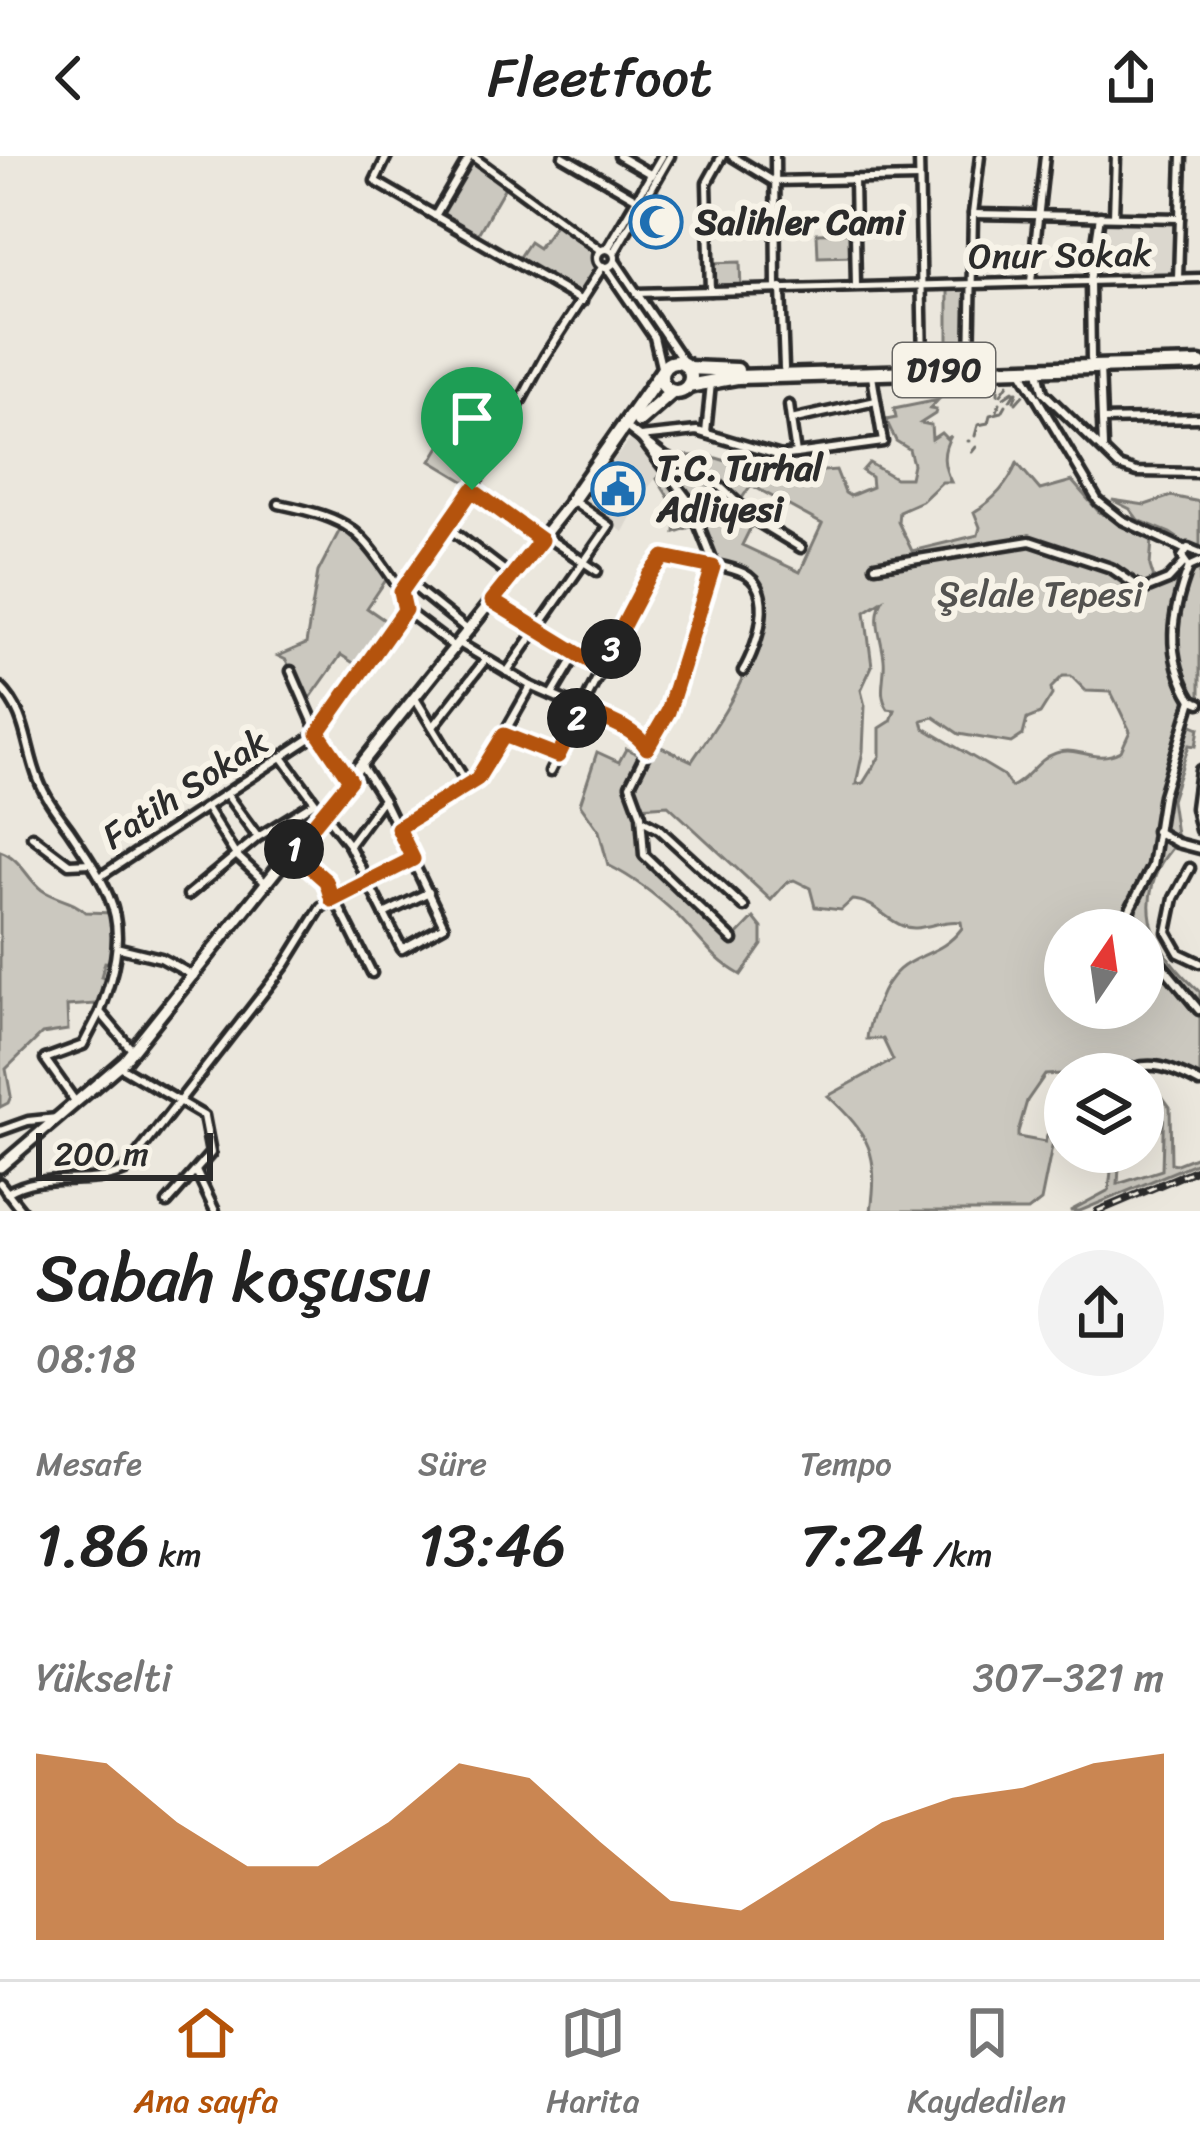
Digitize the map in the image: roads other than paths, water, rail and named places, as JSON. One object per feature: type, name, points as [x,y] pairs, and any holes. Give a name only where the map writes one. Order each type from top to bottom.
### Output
[{"type":"highway","name":"D190","points":[[688,386],[711,380],[1200,360]]},
{"type":"highway","points":[[672,362],[687,366],[688,386],[672,392],[572,500],[662,372],[672,362]]},
{"type":"highway","name":"D190","points":[[687,366],[1018,365]]},
{"type":"highway","points":[[662,372],[662,383],[672,392]]},
{"type":"main road","points":[[0,1167],[133,1052],[572,500]]},
{"type":"street","points":[[386,156],[375,181],[582,301]]},
{"type":"street","points":[[435,216],[471,156],[495,170],[609,253],[687,366]]},
{"type":"street","points":[[495,170],[502,156]]},
{"type":"street","points":[[563,156],[638,199]]},
{"type":"street","points":[[619,156],[652,175]]},
{"type":"street","points":[[401,592],[472,490],[545,356],[604,267],[666,156]]},
{"type":"street","points":[[662,372],[654,337],[597,259],[609,253],[666,156]]},
{"type":"street","points":[[710,291],[707,182],[722,156]]},
{"type":"street","points":[[731,156],[773,181],[920,178]]},
{"type":"street","points":[[775,156],[784,368]]},
{"type":"street","points":[[919,156],[923,364]]},
{"type":"street","points":[[970,363],[973,214],[980,156]]},
{"type":"street","points":[[1031,282],[1045,156]]},
{"type":"street","points":[[1114,216],[1116,156]]},
{"type":"street","points":[[1178,279],[1182,156]]},
{"type":"street","points":[[854,179],[856,286]]},
{"type":"street","points":[[973,214],[1180,218]]},
{"type":"street","points":[[1100,216],[1090,281],[1103,452]]},
{"type":"street","name":"Onur Sokak","points":[[636,293],[1200,278]]},
{"type":"street","points":[[875,566],[1030,541],[1111,568],[1145,590],[1200,558],[1194,548],[1186,550],[1122,520],[1098,501],[1034,385],[1039,364]]},
{"type":"street","points":[[1018,365],[1119,466],[1137,472],[1200,472]]},
{"type":"street","points":[[635,434],[706,433],[781,456],[884,442],[872,372]]},
{"type":"street","points":[[706,433],[711,380]]},
{"type":"street","points":[[791,419],[876,401]]},
{"type":"street","points":[[789,405],[796,455]]},
{"type":"street","points":[[1102,420],[1200,418]]},
{"type":"street","points":[[635,434],[665,457],[712,479],[758,522],[801,548]]},
{"type":"street","points":[[635,434],[688,501],[708,542],[713,567],[668,712],[630,785],[642,820],[642,852],[734,940]]},
{"type":"street","points":[[472,490],[597,571]]},
{"type":"street","points":[[507,672],[609,526],[572,500]]},
{"type":"street","points":[[279,504],[329,515],[352,526],[401,592],[405,610],[457,646],[531,686],[622,726],[647,748]]},
{"type":"street","points":[[446,526],[512,576]]},
{"type":"street","points":[[1130,909],[1151,866],[1156,831],[1196,702],[1175,662],[1172,633],[1186,550]]},
{"type":"street","points":[[550,772],[649,576],[664,557],[748,575],[760,598],[757,639],[743,671]]},
{"type":"street","points":[[408,582],[469,631]]},
{"type":"street","points":[[492,601],[601,668]]},
{"type":"street","name":"Fatih Sokak","points":[[101,876],[318,733],[405,610]]},
{"type":"street","points":[[552,695],[577,653]]},
{"type":"street","points":[[433,727],[486,659]]},
{"type":"street","points":[[291,671],[318,733],[350,780]]},
{"type":"street","points":[[398,828],[480,776],[531,686]]},
{"type":"street","points":[[0,687],[23,722],[44,792],[101,876],[115,919],[120,947],[100,1012],[83,1045],[45,1059],[77,1104]]},
{"type":"street","points":[[416,698],[468,785]]},
{"type":"street","points":[[504,735],[558,756]]},
{"type":"street","points":[[282,757],[349,845],[402,949],[444,926],[398,828],[362,766]]},
{"type":"street","points":[[1200,770],[1195,808],[1200,830]]},
{"type":"street","points":[[227,795],[258,837]]},
{"type":"street","points":[[349,845],[383,799]]},
{"type":"street","points":[[188,895],[258,837],[315,802]]},
{"type":"street","points":[[207,809],[235,854],[267,884]]},
{"type":"street","points":[[642,820],[659,829],[744,907]]},
{"type":"street","points":[[1156,831],[1200,849]]},
{"type":"street","points":[[32,836],[68,864],[92,863]]},
{"type":"street","points":[[292,851],[326,881],[372,973]]},
{"type":"street","points":[[7,1193],[38,1180],[122,1173],[285,965],[316,913],[367,880],[413,859]]},
{"type":"street","points":[[1190,868],[1174,898],[1167,932],[1179,953],[1200,963]]},
{"type":"street","points":[[384,914],[429,892]]},
{"type":"street","points":[[120,947],[161,958],[194,976]]},
{"type":"street","points":[[1164,968],[1199,1010]]},
{"type":"street","points":[[100,1012],[133,1052]]},
{"type":"street","points":[[119,1066],[181,1099],[205,1119],[211,1150],[167,1203]]},
{"type":"street","points":[[1164,1068],[1200,1083]]},
{"type":"street","points":[[0,1131],[28,1120],[61,1118]]},
{"type":"street","points":[[196,1171],[215,1211]]},
{"type":"street","points":[[0,1183],[22,1211]]},
{"type":"waterway","points":[[998,383],[998,394]]},
{"type":"waterway","points":[[1001,394],[1008,384]]},
{"type":"waterway","points":[[1004,397],[1013,391]]},
{"type":"waterway","points":[[1010,400],[1015,392]]},
{"type":"waterway","points":[[1014,401],[1017,392]]},
{"type":"waterway","points":[[1016,403],[1023,395]]},
{"type":"waterway","points":[[997,411],[1000,403]]},
{"type":"waterway","points":[[975,436],[978,425],[988,423],[990,415],[1002,412],[1006,405]]},
{"type":"waterway","points":[[972,452],[976,447]]},
{"type":"railway","points":[[1098,1211],[1200,1168]]},
{"type":"place","name":"Salihler Cami","points":[[656,222]]},
{"type":"place","name":"T.C. Turhal Adliyesi","points":[[618,489]]},
{"type":"park label","name":"Şelale Tepesi","points":[[1040,594]]}]
